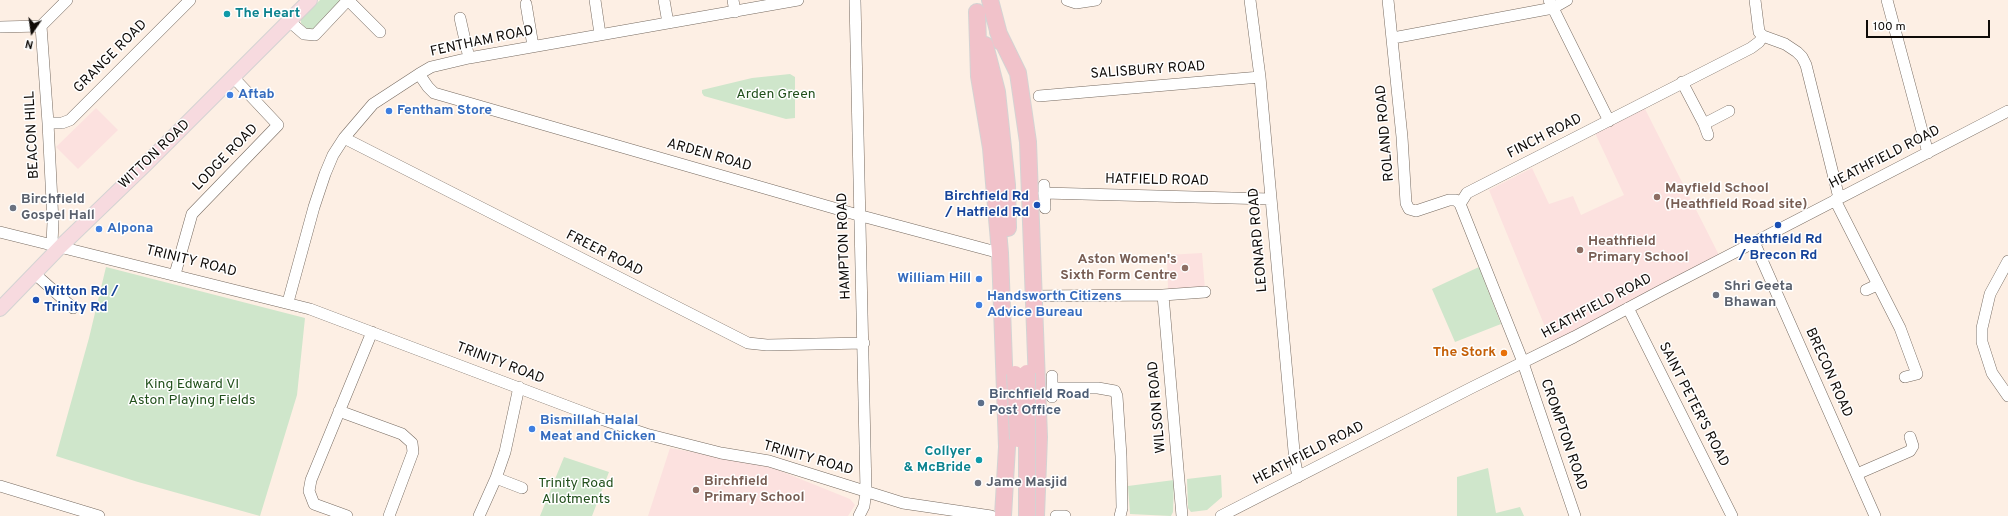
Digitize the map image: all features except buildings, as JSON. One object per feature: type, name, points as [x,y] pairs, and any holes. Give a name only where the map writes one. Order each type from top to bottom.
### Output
[{"type":"highway","points":[[990,0],[1011,90],[1019,140],[1025,250],[1018,495],[1015,516]]},
{"type":"highway","points":[[975,6],[980,76],[992,154],[1000,253],[1006,447],[1003,516]]},
{"type":"highway","points":[[975,6],[997,92],[1007,185],[1021,374],[1027,516]]},
{"type":"highway","points":[[998,32],[1018,73],[1028,142],[1039,437],[1036,516]]},
{"type":"highway","points":[[1011,516],[1013,501],[1038,471]]},
{"type":"main road","name":"WITTON ROAD","points":[[0,309],[35,274],[56,245],[233,78],[310,0]]},
{"type":"street","points":[[0,27],[41,26],[67,0]]},
{"type":"street","name":"GRANGE ROAD","points":[[48,123],[62,123],[70,120],[190,0]]},
{"type":"street","points":[[289,21],[304,34],[315,35],[348,0],[380,32]]},
{"type":"street","points":[[595,0],[600,34]]},
{"type":"street","points":[[664,0],[668,23]]},
{"type":"street","points":[[733,0],[735,12]]},
{"type":"street","name":"FENTHAM ROAD","points":[[288,302],[325,174],[344,138],[373,104],[419,74],[431,67],[469,58],[798,0]]},
{"type":"street","name":"HAMPTON ROAD","points":[[855,0],[858,215],[864,343],[866,491],[864,506],[859,516]]},
{"type":"street","points":[[1067,0],[1076,3],[1096,0]]},
{"type":"street","name":"LEONARD ROAD","points":[[1250,0],[1260,77],[1270,199],[1295,462],[1298,477]]},
{"type":"street","name":"ROLAND ROAD","points":[[1388,0],[1393,38],[1406,203],[1409,210],[1416,211],[1450,200],[1456,200],[1460,204]]},
{"type":"street","points":[[1393,38],[1567,0]]},
{"type":"street","points":[[1755,0],[1758,32],[1763,36],[1784,44],[1802,57],[1837,199],[1877,285],[1900,328],[1917,374],[1905,377]]},
{"type":"street","points":[[1887,0],[1928,153]]},
{"type":"street","points":[[526,4],[533,46]]},
{"type":"street","points":[[1551,4],[1609,121]]},
{"type":"street","points":[[460,18],[469,58]]},
{"type":"street","name":"BEACON HILL","points":[[41,26],[53,222],[56,245]]},
{"type":"street","name":"FINCH ROAD","points":[[1460,204],[1467,193],[1751,48],[1759,42],[1763,36]]},
{"type":"street","name":"ARDEN ROAD","points":[[419,74],[434,93],[858,215],[1000,253]]},
{"type":"street","name":"SALISBURY ROAD","points":[[1039,96],[1260,77]]},
{"type":"street","name":"LODGE ROAD","points":[[175,274],[192,214],[278,125],[233,78]]},
{"type":"street","points":[[1682,82],[1704,124],[1708,136]]},
{"type":"street","points":[[1704,124],[1729,111]]},
{"type":"street","name":"HEATHFIELD ROAD","points":[[1221,516],[1234,513],[1298,477],[1522,363],[2008,111]]},
{"type":"street","name":"FREER ROAD","points":[[344,138],[748,343],[767,345],[864,343]]},
{"type":"street","name":"HATFIELD ROAD","points":[[1046,208],[1044,189],[1270,199]]},
{"type":"street","points":[[1460,204],[1522,363]]},
{"type":"street","name":"TRINITY ROAD","points":[[0,232],[288,302],[646,434],[721,453],[769,461],[903,503],[991,516]]},
{"type":"street","name":"BRECON ROAD","points":[[1754,242],[1875,516]]},
{"type":"street","points":[[2008,262],[1990,294],[1982,328],[1982,342],[1992,373],[2008,396]]},
{"type":"street","points":[[35,274],[73,308]]},
{"type":"street","points":[[1866,290],[1877,285]]},
{"type":"street","points":[[59,297],[65,286]]},
{"type":"street","points":[[1033,296],[1163,295],[1205,292]]},
{"type":"street","name":"WILSON ROAD","points":[[1163,295],[1182,516]]},
{"type":"street","name":"SAINT PETER'S ROAD","points":[[1628,308],[1732,516]]},
{"type":"street","points":[[347,516],[314,504],[309,491],[311,480],[372,332]]},
{"type":"street","name":"CROMPTON ROAD","points":[[1522,363],[1574,516]]},
{"type":"street","points":[[1052,376],[1052,393],[1098,388],[1115,391],[1117,396],[1121,456],[1122,508],[1120,516]]},
{"type":"street","points":[[479,516],[496,478],[505,452],[519,387]]},
{"type":"street","points":[[339,411],[402,434],[412,443],[413,452],[389,516]]},
{"type":"street","points":[[1856,474],[1910,451],[1913,446],[1910,437]]},
{"type":"street","points":[[496,478],[522,488]]},
{"type":"street","points":[[0,486],[64,511],[99,516]]},
{"type":"street","points":[[1056,516],[1065,516]]},
{"type":"shaded area","name":"Heathfield Primary School","points":[[1644,107],[1719,255],[1552,344],[1489,190],[1532,168],[1549,204],[1573,196],[1581,215],[1624,195],[1595,133]]},
{"type":"shaded area","points":[[96,108],[118,130],[78,169],[56,147]]},
{"type":"shaded area","name":"Aston Women's Sixth Form Centre","points":[[1202,253],[1205,289],[1168,290],[1167,255]]},
{"type":"shaded area","points":[[670,448],[768,466],[850,499],[855,505],[848,516],[648,516]]},
{"type":"green space","points":[[320,0],[339,0],[339,2],[312,30],[308,30],[301,23],[301,19]]},
{"type":"green space","name":"Arden Green","points":[[790,74],[795,77],[795,118],[786,119],[704,96],[702,93],[702,90],[752,78]]},
{"type":"green space","name":"King Edward VI Aston Playing Fields","points":[[106,267],[305,318],[297,395],[260,516],[138,482],[56,456],[89,338]]},
{"type":"green space","points":[[1479,267],[1501,324],[1455,342],[1432,289]]},
{"type":"green space","name":"Trinity Road Allotments","points":[[564,457],[609,472],[592,516],[540,516]]},
{"type":"green space","points":[[1488,468],[1496,513],[1520,507],[1524,516],[1457,516],[1457,477]]},
{"type":"green space","points":[[1221,475],[1222,497],[1207,510],[1191,512],[1188,508],[1187,479]]},
{"type":"green space","points":[[1174,480],[1173,512],[1171,516],[1130,514],[1128,486]]},
{"type":"place","name":"The Heart","points":[[227,14]]},
{"type":"place","name":"Aftab","points":[[230,95]]},
{"type":"place","name":"Fentham Store","points":[[389,111]]},
{"type":"place","name":"Mayfield School (Heathfield Road site)","points":[[1657,197]]},
{"type":"place","name":"Birchfield Rd / Hatfield Rd","points":[[1037,205]]},
{"type":"place","name":"Birchfield Gospel Hall","points":[[13,208]]},
{"type":"place","name":"Heathfield Rd / Brecon Rd","points":[[1778,225]]},
{"type":"place","name":"Alpona","points":[[99,229]]},
{"type":"place","name":"Heathfield Primary School","points":[[1580,250]]},
{"type":"place","name":"Aston Women's Sixth Form Centre","points":[[1185,268]]},
{"type":"place","name":"William Hill","points":[[979,279]]},
{"type":"place","name":"Shri Geeta Bhawan","points":[[1716,295]]},
{"type":"place","name":"Witton Rd / Trinity Rd","points":[[36,300]]},
{"type":"place","name":"Handsworth Citizens Advice Bureau","points":[[979,305]]},
{"type":"place","name":"The Stork","points":[[1504,353]]},
{"type":"place","name":"Birchfield Road Post Office","points":[[981,403]]},
{"type":"place","name":"Bismillah Halal Meat and Chicken","points":[[532,429]]},
{"type":"place","name":"Collyer & McBride","points":[[979,460]]},
{"type":"place","name":"Jame Masjid","points":[[978,483]]},
{"type":"place","name":"Birchfield Primary School","points":[[696,490]]}]
